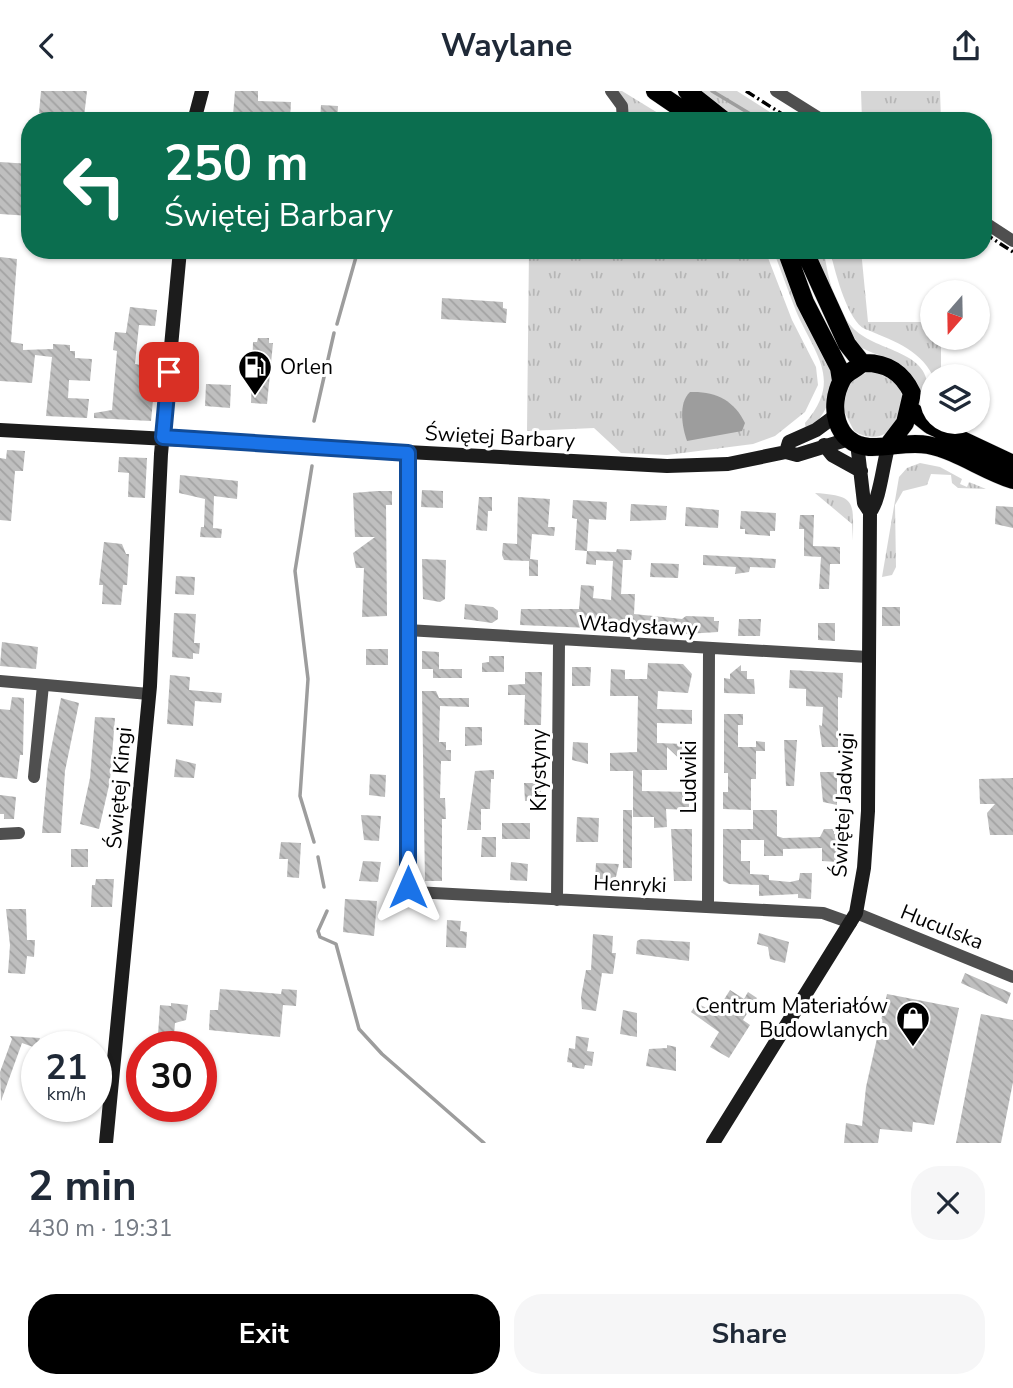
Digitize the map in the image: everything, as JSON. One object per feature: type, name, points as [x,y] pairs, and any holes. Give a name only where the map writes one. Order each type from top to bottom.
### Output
[{"type":"main road","points":[[655,91],[686,112]]},
{"type":"main road","points":[[687,91],[714,112]]},
{"type":"main road","points":[[789,259],[808,309],[839,368],[841,381],[835,416],[853,441],[876,447],[917,443],[933,446],[1013,480]]},
{"type":"main road","points":[[808,259],[847,344],[862,363]]},
{"type":"main road","points":[[841,381],[862,363],[880,364],[896,372],[912,393],[905,423],[890,444]]},
{"type":"main road","points":[[910,409],[930,425],[1013,464]]},
{"type":"street","points":[[196,112],[202,91]]},
{"type":"street","points":[[611,91],[622,106],[622,112]]},
{"type":"street","points":[[776,91],[810,112]]},
{"type":"street","points":[[992,227],[1013,241]]},
{"type":"street","name":"Świętej Kingi","points":[[106,1143],[149,694],[163,437],[179,259]]},
{"type":"street","name":"Świętej Barbary","points":[[786,452],[789,442],[816,430],[835,416]]},
{"type":"street","name":"Świętej Barbary","points":[[0,430],[667,466],[728,464],[786,452],[797,454],[824,445],[853,441]]},
{"type":"street","name":"Świętej Jadwigi","points":[[713,1143],[853,918],[864,868],[868,811],[870,512],[864,503],[861,471],[853,441]]},
{"type":"street","name":"Świętej Jadwigi","points":[[870,512],[877,505],[881,471],[890,444]]},
{"type":"street","points":[[824,445],[832,455],[861,471]]},
{"type":"street","points":[[407,630],[408,453]]},
{"type":"street","name":"Władysławy","points":[[407,630],[868,657]]},
{"type":"street","name":"Henryki","points":[[407,630],[408,887],[414,892],[708,906],[823,913],[853,918]]},
{"type":"street","name":"Krystyny","points":[[557,900],[559,641]]},
{"type":"street","name":"Ludwiki","points":[[708,906],[709,649]]},
{"type":"street","points":[[0,681],[149,694]]},
{"type":"street","points":[[34,776],[43,685]]},
{"type":"street","points":[[0,834],[19,833]]},
{"type":"street","name":"Huculska","points":[[853,918],[1013,977]]},
{"type":"green space","points":[[617,91],[622,91],[656,112],[625,112]]},
{"type":"green space","points":[[698,91],[737,91],[770,112],[723,112]]},
{"type":"green space","points":[[861,91],[940,91],[941,112],[862,112]]},
{"type":"green space","points":[[529,259],[768,259],[792,320],[816,367],[818,385],[805,412],[775,436],[753,444],[667,455],[621,453],[594,428],[527,431]]},
{"type":"green space","points":[[776,259],[783,259],[830,366],[828,403],[820,418],[806,431],[805,423],[816,408],[824,380],[817,354],[796,311]]},
{"type":"green space","points":[[815,259],[825,259],[833,291],[852,327],[863,336],[915,362],[920,368],[920,397],[907,370],[894,361],[853,341]]},
{"type":"green space","points":[[832,259],[862,259],[868,322],[920,322],[920,350],[941,350],[941,364],[925,364],[912,351],[858,324],[842,293]]},
{"type":"green space","points":[[871,371],[889,377],[899,388],[903,401],[901,415],[894,426],[883,435],[870,437],[854,431],[843,409],[849,380]]},
{"type":"green space","points":[[920,463],[940,467],[962,479],[960,484],[967,487],[969,482],[986,489],[958,488],[952,483],[951,475],[931,474],[927,485],[903,491],[895,505],[896,567],[892,575],[882,577],[899,477],[907,468]]},
{"type":"green space","points":[[815,493],[839,496],[850,503],[853,517],[853,541],[852,524]]},
{"type":"shaded area","points":[[690,392],[708,393],[729,403],[745,423],[742,431],[687,441],[682,409]]},
{"type":"building","points":[[41,91],[87,91],[85,112],[39,112]]},
{"type":"building","points":[[235,91],[258,91],[258,101],[291,102],[290,112],[233,112]]},
{"type":"building","points":[[321,105],[338,106],[338,112],[321,112]]},
{"type":"building","points":[[0,162],[21,163],[21,215],[0,214]]},
{"type":"building","points":[[0,257],[17,259],[11,342],[23,344],[23,350],[53,349],[53,344],[70,345],[70,351],[75,351],[75,358],[92,359],[90,381],[69,380],[68,398],[89,399],[87,418],[46,416],[52,357],[35,355],[32,383],[0,381]]},
{"type":"building","points":[[442,298],[503,302],[503,308],[507,309],[506,323],[441,319]]},
{"type":"building","points":[[130,307],[157,310],[155,326],[139,325],[135,364],[156,368],[151,421],[94,418],[94,413],[112,410],[117,351],[113,350],[115,332],[126,333]]},
{"type":"building","points":[[258,338],[269,338],[269,343],[273,343],[267,404],[251,403],[253,342],[257,342]]},
{"type":"building","points":[[206,384],[231,385],[230,408],[205,406]]},
{"type":"building","points":[[7,450],[25,451],[23,471],[15,471],[11,521],[0,520],[0,458],[6,459]]},
{"type":"building","points":[[119,457],[147,458],[145,498],[128,497],[129,473],[118,472]]},
{"type":"building","points":[[180,475],[238,481],[237,499],[214,496],[213,528],[222,529],[221,538],[200,537],[201,527],[204,527],[205,499],[179,493]]},
{"type":"building","points":[[422,490],[443,491],[443,508],[421,507]]},
{"type":"building","points":[[392,491],[392,505],[386,505],[387,616],[362,617],[364,568],[356,568],[353,553],[375,537],[355,537],[353,493]]},
{"type":"building","points":[[479,497],[492,497],[487,531],[476,530]]},
{"type":"building","points":[[518,497],[550,499],[548,527],[555,527],[554,536],[532,534],[530,559],[538,560],[538,576],[529,576],[529,561],[504,560],[502,555],[503,543],[517,544]]},
{"type":"building","points":[[573,500],[607,502],[606,520],[589,519],[587,551],[575,550],[577,519],[572,518]]},
{"type":"building","points":[[631,504],[667,506],[666,520],[630,521]]},
{"type":"building","points":[[996,506],[1013,507],[1013,528],[995,524]]},
{"type":"building","points":[[686,507],[719,510],[718,528],[685,526]]},
{"type":"building","points":[[741,511],[776,513],[775,531],[770,531],[770,536],[745,534],[745,529],[740,529]]},
{"type":"building","points":[[800,515],[814,515],[813,546],[840,547],[840,564],[830,564],[829,589],[819,589],[821,557],[804,556],[804,529],[799,529]]},
{"type":"building","points":[[104,542],[122,544],[126,554],[129,554],[127,585],[123,585],[121,605],[102,604],[103,585],[99,585]]},
{"type":"building","points":[[617,549],[632,550],[631,560],[623,560],[621,594],[635,594],[634,614],[682,619],[686,616],[714,617],[714,621],[719,621],[718,632],[686,634],[686,629],[664,627],[664,632],[631,630],[632,625],[613,624],[613,628],[590,625],[590,628],[520,625],[521,609],[579,609],[581,585],[594,586],[593,598],[611,600],[613,561],[596,560],[596,565],[586,564],[587,551],[616,552]]},
{"type":"building","points":[[703,555],[776,559],[775,568],[750,567],[749,572],[735,574],[736,567],[703,565]]},
{"type":"building","points":[[422,559],[446,560],[445,599],[440,602],[423,599]]},
{"type":"building","points":[[651,563],[679,564],[678,578],[650,577]]},
{"type":"building","points":[[176,576],[195,577],[194,595],[175,594]]},
{"type":"building","points":[[465,604],[493,607],[498,611],[498,619],[492,623],[464,619]]},
{"type":"building","points":[[882,607],[900,607],[900,626],[882,626]]},
{"type":"building","points":[[174,613],[196,614],[194,643],[200,643],[199,654],[193,653],[193,659],[172,657]]},
{"type":"building","points":[[739,619],[761,619],[760,636],[738,636]]},
{"type":"building","points":[[818,623],[835,623],[835,641],[818,640]]},
{"type":"building","points":[[2,642],[38,647],[36,669],[0,666]]},
{"type":"building","points":[[366,649],[388,649],[388,665],[366,665]]},
{"type":"building","points":[[422,651],[439,652],[439,669],[422,669]]},
{"type":"building","points":[[489,656],[504,656],[504,672],[482,672],[482,663],[489,662]]},
{"type":"building","points":[[648,663],[683,664],[692,674],[688,693],[658,691],[657,709],[692,710],[692,724],[657,723],[657,743],[685,744],[697,757],[697,764],[688,767],[667,747],[667,770],[642,770],[642,791],[689,792],[689,810],[666,809],[667,827],[654,828],[654,817],[633,817],[633,771],[610,771],[610,753],[637,752],[638,696],[610,696],[611,669],[625,670],[625,679],[647,679]]},
{"type":"building","points":[[741,665],[741,671],[747,671],[747,679],[754,679],[755,694],[724,693],[724,678],[730,679],[730,674]]},
{"type":"building","points":[[572,667],[591,667],[590,686],[572,686]]},
{"type":"building","points":[[433,669],[462,669],[462,678],[433,678]]},
{"type":"building","points":[[790,670],[843,673],[842,698],[838,697],[838,747],[822,747],[819,725],[822,726],[823,707],[806,706],[806,689],[789,688]]},
{"type":"building","points":[[525,672],[542,672],[541,725],[524,725],[525,695],[508,695],[508,685],[525,684]]},
{"type":"building","points":[[170,675],[190,677],[189,690],[222,693],[221,703],[195,701],[193,726],[167,724]]},
{"type":"building","points":[[422,691],[436,691],[439,698],[469,698],[469,707],[440,706],[439,742],[446,742],[446,750],[451,750],[451,761],[441,761],[440,798],[445,798],[446,819],[442,819],[442,881],[425,881]]},
{"type":"building","points":[[12,697],[24,698],[23,755],[20,755],[17,779],[0,777],[0,709],[10,710]]},
{"type":"building","points":[[61,698],[79,703],[65,771],[61,833],[42,833],[48,765]]},
{"type":"building","points":[[724,714],[743,714],[743,725],[738,725],[738,747],[756,747],[756,741],[765,742],[765,751],[756,751],[756,779],[751,779],[751,810],[723,809],[723,792],[728,792],[728,773],[724,773]]},
{"type":"building","points":[[95,717],[115,718],[110,781],[99,829],[80,824],[90,778]]},
{"type":"building","points":[[465,727],[482,727],[482,745],[465,746]]},
{"type":"building","points":[[784,740],[797,740],[794,786],[786,786]]},
{"type":"building","points":[[573,742],[588,743],[588,764],[572,760]]},
{"type":"building","points":[[176,759],[196,764],[194,778],[174,777]]},
{"type":"building","points":[[494,770],[490,809],[481,809],[481,830],[467,830],[475,771]]},
{"type":"building","points":[[820,772],[837,772],[837,805],[823,802]]},
{"type":"building","points":[[370,774],[386,775],[385,797],[369,795]]},
{"type":"building","points":[[1013,778],[1013,835],[990,835],[987,813],[995,804],[980,804],[979,779]]},
{"type":"building","points":[[524,783],[541,783],[541,800],[525,801]]},
{"type":"building","points":[[0,795],[16,797],[14,819],[4,819],[4,814],[0,814]]},
{"type":"building","points":[[623,810],[632,810],[632,868],[623,868]]},
{"type":"building","points":[[753,810],[777,810],[777,836],[783,838],[820,837],[824,829],[834,829],[834,834],[837,834],[837,862],[822,861],[822,848],[783,849],[783,856],[764,856],[764,840],[741,840],[741,861],[750,861],[750,874],[769,875],[769,880],[790,882],[799,880],[800,873],[812,873],[811,899],[798,898],[798,894],[759,896],[759,885],[729,884],[723,881],[723,829],[753,829]]},
{"type":"building","points":[[361,815],[381,816],[379,841],[364,840]]},
{"type":"building","points":[[577,817],[599,818],[598,842],[576,842]]},
{"type":"building","points":[[502,823],[530,823],[530,839],[502,839]]},
{"type":"building","points":[[671,829],[692,829],[692,881],[674,881]]},
{"type":"building","points":[[482,837],[496,837],[496,857],[481,857]]},
{"type":"building","points":[[281,842],[301,843],[299,878],[287,877],[288,859],[279,859]]},
{"type":"building","points":[[71,849],[88,849],[88,867],[71,867]]},
{"type":"building","points":[[363,861],[381,862],[378,882],[359,881]]},
{"type":"building","points":[[511,862],[528,864],[527,881],[510,880]]},
{"type":"building","points":[[596,863],[619,864],[615,881],[595,881]]},
{"type":"building","points":[[96,879],[114,879],[112,907],[91,907],[92,885],[95,885]]},
{"type":"building","points":[[345,899],[377,901],[374,936],[343,932]]},
{"type":"building","points":[[6,909],[26,909],[27,940],[35,940],[34,957],[27,956],[25,974],[8,973],[10,945]]},
{"type":"building","points":[[447,920],[461,921],[460,931],[467,932],[466,948],[446,947]]},
{"type":"building","points":[[759,933],[789,942],[785,963],[770,959],[768,947],[757,944]]},
{"type":"building","points":[[593,934],[613,936],[612,953],[616,953],[613,974],[602,973],[596,1011],[582,1009],[581,997],[586,970],[591,970]]},
{"type":"building","points":[[637,941],[690,942],[689,961],[636,954]]},
{"type":"building","points":[[965,973],[1011,993],[1007,1004],[961,983]]},
{"type":"building","points":[[220,989],[281,994],[282,989],[297,990],[296,1006],[283,1005],[280,1037],[209,1030],[210,1010],[218,1010]]},
{"type":"building","points":[[730,990],[744,999],[748,992],[757,998],[743,1020],[750,1025],[729,1058],[710,1047],[719,1032],[691,1012],[697,1003],[706,1008],[710,1000],[720,1006]]},
{"type":"building","name":"Centrum Materiałów Budowlanych","points":[[887,994],[959,1008],[934,1125],[913,1122],[912,1132],[880,1129],[878,1143],[844,1143],[846,1123],[862,1126],[866,1087]]},
{"type":"building","points":[[171,1003],[188,1005],[186,1020],[175,1023],[174,1031],[158,1031],[160,1005],[171,1006]]},
{"type":"building","points":[[623,1010],[637,1013],[637,1037],[620,1034]]},
{"type":"building","points":[[981,1014],[1013,1020],[1013,1082],[1001,1143],[956,1143]]},
{"type":"building","points":[[10,1036],[21,1037],[21,1046],[1,1101],[0,1072],[12,1039]]},
{"type":"building","points":[[576,1036],[589,1038],[587,1051],[594,1052],[592,1066],[585,1065],[584,1069],[572,1067],[572,1063],[567,1062],[569,1048],[575,1049]]},
{"type":"building","points":[[667,1045],[676,1047],[676,1071],[646,1066],[649,1049],[667,1048]]},
{"type":"waterway","points":[[712,91],[747,112]]},
{"type":"waterway","points":[[337,324],[355,259]]},
{"type":"waterway","points":[[314,421],[334,333]]},
{"type":"waterway","points":[[312,466],[295,571],[308,679],[300,796],[314,842]]},
{"type":"waterway","points":[[318,857],[324,887]]},
{"type":"waterway","points":[[327,911],[318,931],[320,937],[336,944],[359,1029],[382,1054],[484,1143]]},
{"type":"railway","points":[[746,91],[779,112]]},
{"type":"railway","points":[[992,238],[1013,252]]},
{"type":"place","name":"Orlen","points":[[255,397]]},
{"type":"place","name":"Centrum Materiałów Budowlanych","points":[[913,1048]]},
{"type":"route","points":[[169,372],[163,437],[408,453],[408,887]]}]
